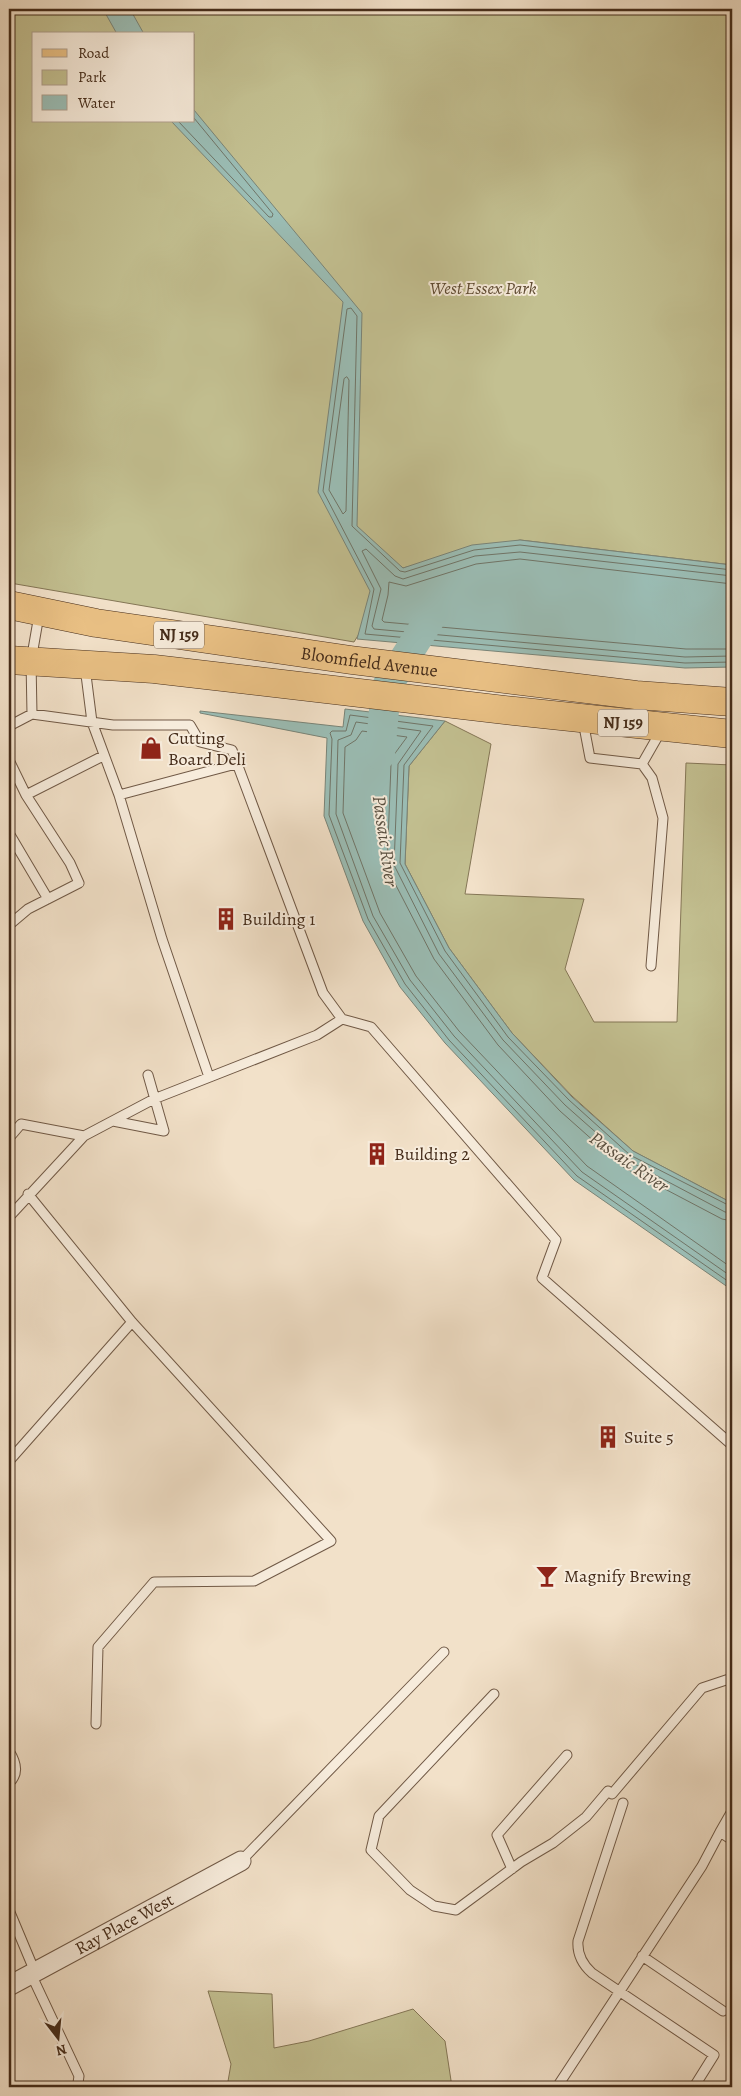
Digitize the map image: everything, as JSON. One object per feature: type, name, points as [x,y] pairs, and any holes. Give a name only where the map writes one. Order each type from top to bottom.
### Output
[{"type":"main road","name":"Bloomfield Avenue","points":[[9,605],[96,623],[351,660],[636,695],[732,702]]},
{"type":"main road","name":"Bloomfield Avenue","points":[[20,660],[194,673],[514,711],[732,734]]},
{"type":"street","name":"Ray Place West","points":[[9,1986],[241,1861]]},
{"type":"lane","points":[[32,714],[20,660],[40,612]]},
{"type":"lane","points":[[85,664],[92,722],[119,796],[162,939],[209,1077]]},
{"type":"lane","points":[[9,726],[32,714],[113,725],[190,725],[200,742],[232,750],[323,993],[342,1019],[370,1027],[556,1240],[542,1278],[732,1445]]},
{"type":"lane","points":[[583,718],[590,758],[642,764],[652,778],[663,818],[651,966]]},
{"type":"lane","points":[[642,764],[664,727]]},
{"type":"lane","points":[[26,794],[103,756]]},
{"type":"lane","points":[[9,760],[26,794],[70,864],[78,883],[28,909],[9,925]]},
{"type":"lane","points":[[119,796],[236,764]]},
{"type":"lane","points":[[9,833],[48,899]]},
{"type":"lane","points":[[9,1217],[28,1194],[84,1136],[154,1099],[317,1035],[342,1019]]},
{"type":"lane","points":[[113,1121],[164,1131],[148,1075]]},
{"type":"lane","points":[[9,1138],[20,1124],[84,1136]]},
{"type":"lane","points":[[28,1194],[132,1322],[331,1542],[254,1581],[154,1582],[98,1647],[96,1724]]},
{"type":"lane","points":[[9,1461],[132,1322]]},
{"type":"lane","points":[[241,1861],[444,1652]]},
{"type":"lane","points":[[494,1694],[379,1816],[370,1850],[410,1890],[434,1906],[456,1910],[521,1862],[553,1843],[579,1822],[610,1792],[702,1688],[732,1678]]},
{"type":"lane","points":[[9,1751],[16,1766],[14,1779],[9,1783]]},
{"type":"lane","points":[[512,1869],[497,1834],[567,1755]]},
{"type":"lane","points":[[623,1803],[578,1941],[578,1949],[588,1969],[714,2055],[694,2087]]},
{"type":"lane","points":[[556,2087],[702,1866],[732,1811]]},
{"type":"lane","points":[[720,1832],[732,1840]]},
{"type":"lane","points":[[9,1910],[33,1973],[79,2076],[75,2087]]},
{"type":"lane","points":[[642,1956],[723,2011]]},
{"type":"green space","name":"West Essex Park","points":[[9,9],[732,9],[732,565],[520,540],[403,568],[401,566],[354,642],[10,583]]},
{"type":"green space","points":[[445,721],[491,744],[465,894],[584,899],[565,969],[594,1022],[677,1022],[686,763],[732,765],[732,1203],[633,1151],[572,1096],[512,1033],[449,948],[405,864],[409,766]]},
{"type":"green space","points":[[208,1991],[272,1994],[274,2048],[309,2041],[413,2009],[445,2041],[452,2087],[227,2087],[231,2064]]},
{"type":"water","points":[[103,9],[130,9],[143,32],[116,32]]},
{"type":"water","points":[[195,111],[362,313],[357,526],[403,568],[472,545],[520,540],[732,565],[732,667],[685,668],[357,639],[370,591],[318,492],[343,302],[172,122],[195,122]]},
{"type":"water","points":[[345,709],[445,721],[409,766],[405,864],[449,948],[512,1033],[572,1097],[633,1151],[732,1203],[732,1290],[574,1180],[445,1043],[400,987],[363,921],[324,816],[327,738],[200,713],[200,711],[343,727]]},
{"type":"waterway","name":"Passaic River","points":[[380,755],[386,688],[434,612],[439,612]]},
{"type":"place","name":"Cutting Board Deli","points":[[151,748]]},
{"type":"place","name":"Building 1","points":[[226,919]]},
{"type":"place","name":"Building 2","points":[[377,1154]]},
{"type":"place","name":"Suite 5","points":[[608,1437]]},
{"type":"place","name":"Magnify Brewing","points":[[547,1576]]}]
